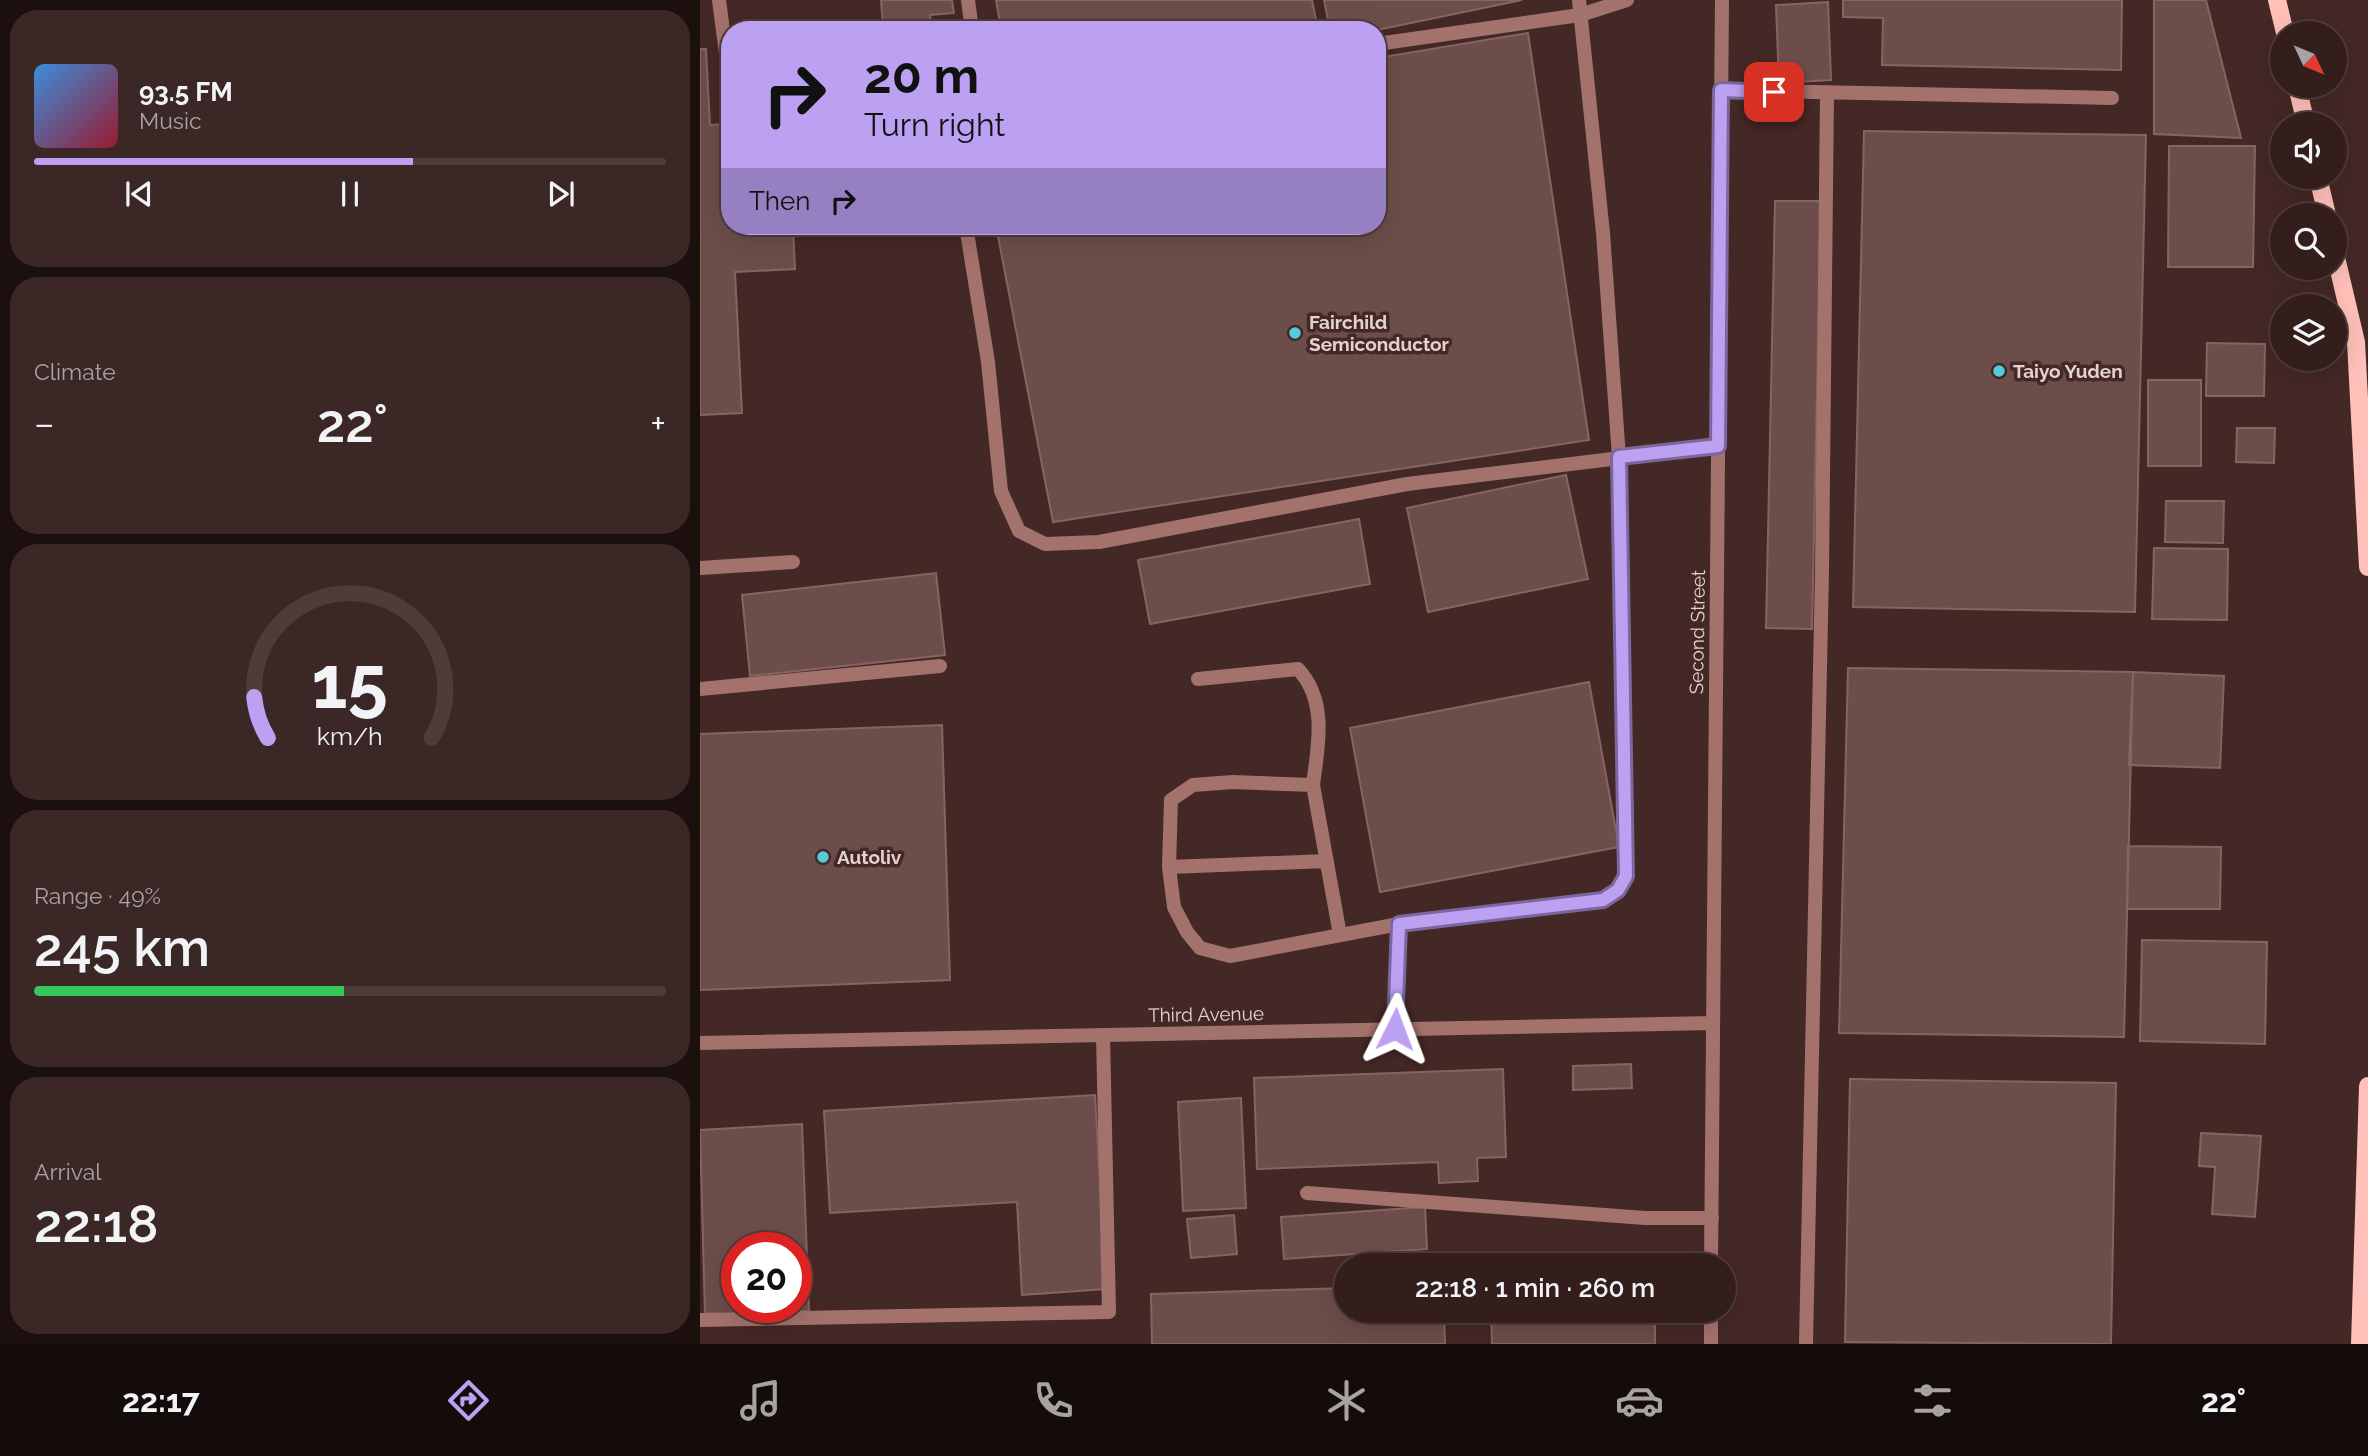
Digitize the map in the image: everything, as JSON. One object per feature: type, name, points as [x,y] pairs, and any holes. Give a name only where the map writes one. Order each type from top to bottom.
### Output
[{"type":"main road","points":[[2277,0],[2282,21]]},
{"type":"main road","points":[[2341,280],[2356,342],[2368,567]]},
{"type":"main road","points":[[2360,1344],[2368,1086]]},
{"type":"street","points":[[719,0],[722,21]]},
{"type":"street","points":[[968,0],[971,21]]},
{"type":"street","points":[[1386,42],[1628,0]]},
{"type":"street","name":"Second Street","points":[[1712,1253],[1722,0]]},
{"type":"street","points":[[1313,785],[1233,782],[1192,785],[1171,800],[1169,867],[1174,906],[1187,932],[1200,948],[1230,956],[1399,924],[1603,900],[1618,890],[1626,876],[1619,457],[1603,233],[1580,7]]},
{"type":"street","points":[[1721,90],[2112,98]]},
{"type":"street","points":[[1806,1344],[1822,571],[1826,93]]},
{"type":"street","points":[[967,235],[988,362],[1001,491],[1019,531],[1045,544],[1099,542],[1407,484],[1718,446]]},
{"type":"street","points":[[700,568],[793,562]]},
{"type":"street","points":[[700,689],[940,666]]},
{"type":"street","points":[[1198,679],[1298,669],[1307,679],[1315,698],[1320,730],[1313,785],[1340,935]]},
{"type":"street","points":[[1169,867],[1327,861]]},
{"type":"street","points":[[1395,1029],[1399,924]]},
{"type":"street","name":"Third Avenue","points":[[700,1043],[1713,1023]]},
{"type":"street","points":[[700,1320],[1109,1312],[1103,1035]]},
{"type":"street","points":[[1307,1193],[1644,1218],[1712,1218]]},
{"type":"street","points":[[1711,1323],[1711,1344]]},
{"type":"building","points":[[881,0],[952,0],[954,13],[930,15],[931,21],[882,21]]},
{"type":"building","points":[[996,0],[1312,0],[1316,21],[1000,21]]},
{"type":"building","points":[[1324,0],[1522,0],[1386,28],[1386,21],[1328,21]]},
{"type":"building","points":[[1843,0],[2122,0],[2121,70],[1882,65],[1883,18],[1843,17]]},
{"type":"building","points":[[2154,0],[2206,0],[2241,138],[2154,134]]},
{"type":"building","points":[[1828,2],[1831,80],[1779,83],[1776,5]]},
{"type":"building","name":"Fairchild Semiconductor","points":[[1528,33],[1589,440],[1053,522],[998,235],[1386,235],[1386,57]]},
{"type":"building","points":[[700,49],[706,49],[710,125],[721,124],[721,235],[793,235],[795,269],[735,272],[742,413],[700,415]]},
{"type":"building","name":"Taiyo Yuden","points":[[1864,131],[2146,135],[2135,612],[1853,607]]},
{"type":"building","points":[[2169,146],[2255,146],[2253,267],[2168,267]]},
{"type":"building","points":[[1775,201],[1821,201],[1812,629],[1766,628]]},
{"type":"building","points":[[2207,343],[2265,344],[2264,396],[2206,396]]},
{"type":"building","points":[[2148,380],[2201,380],[2201,466],[2148,466]]},
{"type":"building","points":[[2237,428],[2275,428],[2274,463],[2236,462]]},
{"type":"building","points":[[1566,475],[1588,579],[1428,612],[1407,508]]},
{"type":"building","points":[[2166,501],[2224,501],[2223,543],[2165,542]]},
{"type":"building","points":[[1359,519],[1370,584],[1150,624],[1138,560]]},
{"type":"building","points":[[2154,548],[2228,549],[2227,620],[2152,619]]},
{"type":"building","points":[[936,573],[945,655],[750,676],[742,595]]},
{"type":"building","points":[[1848,668],[2133,672],[2124,1037],[1839,1033]]},
{"type":"building","points":[[2133,672],[2224,676],[2220,768],[2129,765]]},
{"type":"building","points":[[1589,682],[1619,847],[1380,892],[1350,728]]},
{"type":"building","name":"Autoliv","points":[[942,725],[950,980],[700,990],[700,734]]},
{"type":"building","points":[[2128,846],[2221,847],[2220,909],[2127,909]]},
{"type":"building","points":[[2142,940],[2267,942],[2265,1044],[2140,1041]]},
{"type":"building","points":[[1631,1064],[1632,1088],[1573,1090],[1573,1066]]},
{"type":"building","points":[[1503,1069],[1506,1157],[1477,1158],[1478,1181],[1439,1183],[1438,1162],[1257,1169],[1254,1078]]},
{"type":"building","points":[[1850,1079],[2116,1083],[2111,1344],[1845,1342]]},
{"type":"building","points":[[1095,1095],[1106,1289],[1022,1295],[1017,1202],[830,1213],[824,1111]]},
{"type":"building","points":[[1241,1098],[1246,1208],[1183,1211],[1178,1102]]},
{"type":"building","points":[[802,1124],[806,1232],[721,1232],[721,1314],[705,1315],[700,1130]]},
{"type":"building","points":[[2201,1133],[2261,1136],[2255,1217],[2212,1214],[2215,1167],[2199,1166]]},
{"type":"building","points":[[1425,1207],[1427,1249],[1334,1253],[1334,1256],[1284,1259],[1281,1217]]},
{"type":"building","points":[[1234,1215],[1237,1254],[1191,1258],[1187,1219]]},
{"type":"building","points":[[1334,1288],[1334,1323],[1444,1323],[1445,1344],[1152,1344],[1151,1294]]},
{"type":"building","points":[[1491,1323],[1655,1323],[1655,1344],[1492,1344]]},
{"type":"place","name":"Fairchild Semiconductor","points":[[1295,333]]},
{"type":"place","name":"Taiyo Yuden","points":[[1999,371]]},
{"type":"place","name":"Autoliv","points":[[823,857]]},
{"type":"route","points":[[1395,1029],[1399,924],[1603,900],[1618,890],[1626,876],[1619,457],[1718,446],[1721,90],[1774,92]]}]
